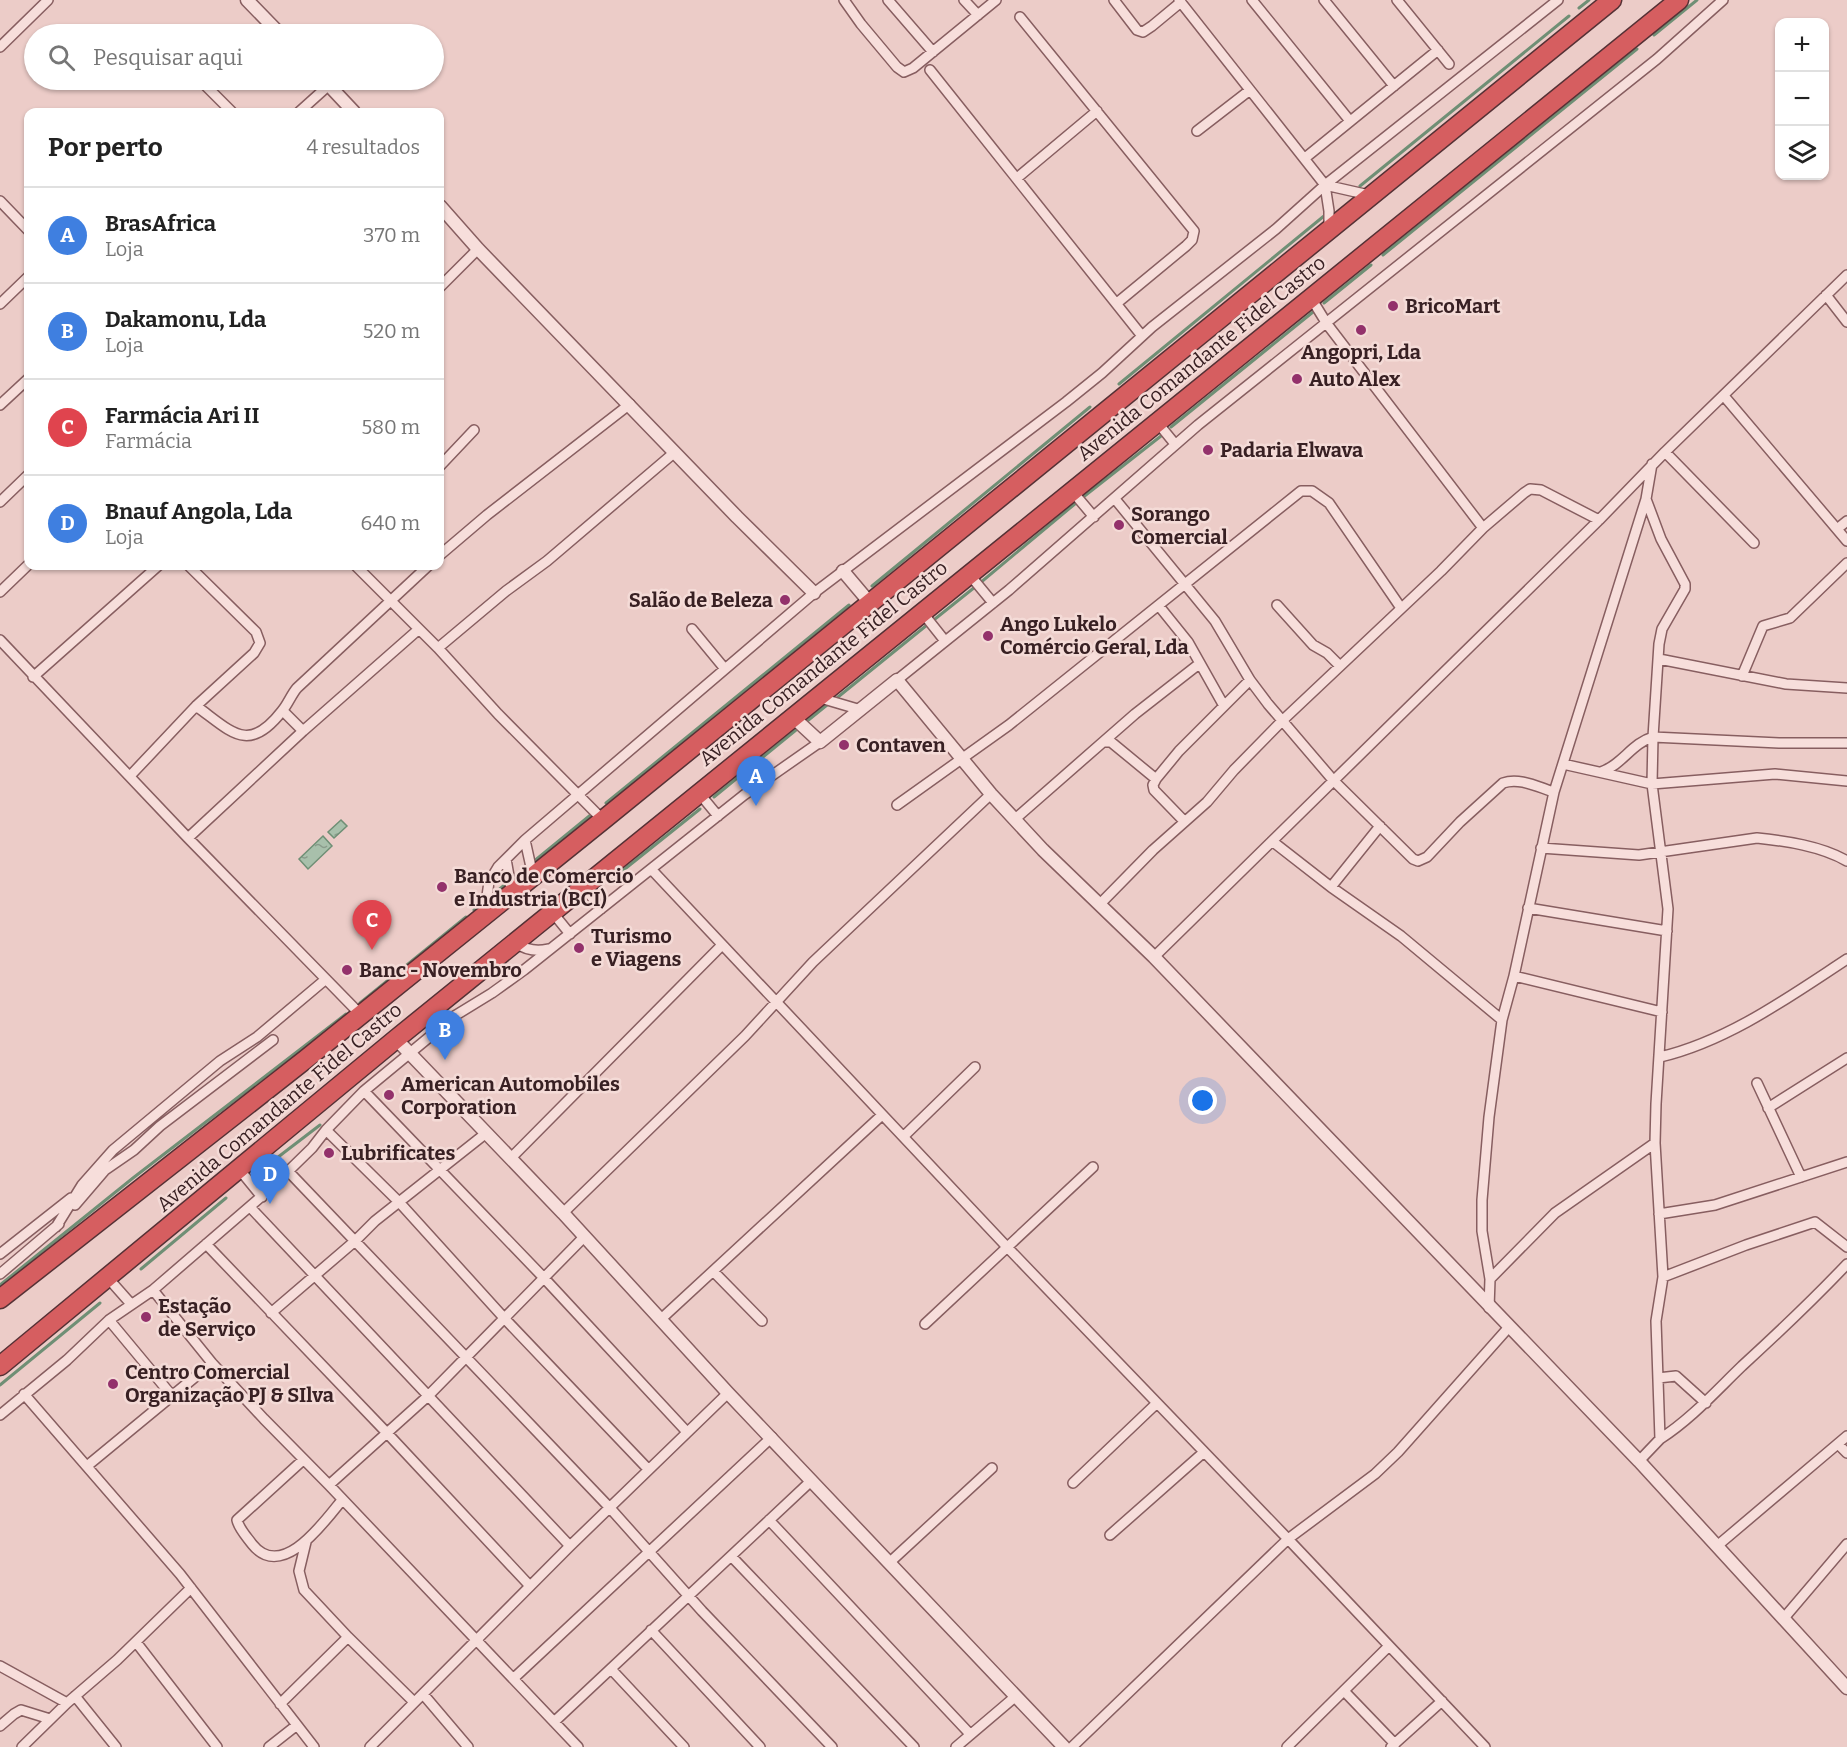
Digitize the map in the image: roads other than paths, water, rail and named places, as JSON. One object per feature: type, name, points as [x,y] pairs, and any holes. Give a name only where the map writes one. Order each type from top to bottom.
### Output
[{"type":"highway","name":"Avenida Comandante Fidel Castro","points":[[0,1299],[489,912],[1612,0]]},
{"type":"highway","name":"Avenida Comandante Fidel Castro","points":[[0,1366],[396,1039],[1679,0]]},
{"type":"street","points":[[0,46],[48,0]]},
{"type":"street","points":[[247,0],[270,24]]},
{"type":"street","points":[[844,0],[868,33],[904,72],[913,68],[996,0]]},
{"type":"street","points":[[888,0],[933,52]]},
{"type":"street","points":[[964,0],[978,15]]},
{"type":"street","points":[[1114,0],[1137,30],[1143,32],[1180,1],[1325,185],[1329,229]]},
{"type":"street","points":[[1252,0],[1350,121]]},
{"type":"street","points":[[1324,0],[1394,86]]},
{"type":"street","points":[[1397,0],[1449,64]]},
{"type":"street","points":[[489,912],[487,896],[489,882],[498,867],[525,840],[642,739],[814,593],[1066,402],[1142,336],[1276,229],[1325,185],[1558,0]]},
{"type":"street","points":[[0,1414],[67,1360],[110,1320],[153,1290],[250,1207],[312,1148],[364,1091],[456,1015],[492,993],[556,945],[752,789],[820,742],[861,710],[1094,518],[1175,444],[1327,324],[1420,246],[1657,59],[1723,0]]},
{"type":"street","points":[[1020,17],[1194,231],[1192,240],[1186,246],[1117,303]]},
{"type":"street","points":[[1305,158],[1438,50]]},
{"type":"street","points":[[930,70],[1142,336]]},
{"type":"street","points":[[209,90],[225,108]]},
{"type":"street","points":[[303,108],[320,90]]},
{"type":"street","points":[[334,90],[350,108]]},
{"type":"street","points":[[1197,131],[1250,90]]},
{"type":"street","points":[[1017,178],[1097,111]]},
{"type":"street","points":[[1325,185],[1370,195]]},
{"type":"street","points":[[0,201],[24,226]]},
{"type":"street","points":[[444,211],[478,249],[814,593]]},
{"type":"street","points":[[444,283],[478,249]]},
{"type":"street","points":[[1154,957],[1847,275]]},
{"type":"street","points":[[0,304],[24,281]]},
{"type":"street","points":[[1826,295],[1847,322]]},
{"type":"street","points":[[1311,298],[1327,324],[1483,528]]},
{"type":"street","points":[[0,405],[24,383]]},
{"type":"street","points":[[1724,396],[1847,541]]},
{"type":"street","points":[[444,552],[487,515],[630,404]]},
{"type":"street","points":[[1157,422],[1175,444]]},
{"type":"street","points":[[444,462],[474,430]]},
{"type":"street","points":[[438,648],[506,591],[555,554],[675,452]]},
{"type":"street","points":[[1665,452],[1754,543]]},
{"type":"street","points":[[1489,1308],[1490,1279],[1482,1231],[1482,1200],[1489,1117],[1502,1020],[1514,976],[1554,792],[1646,499],[1653,464]]},
{"type":"street","points":[[0,502],[24,479]]},
{"type":"street","points":[[1100,904],[1184,821],[1208,802],[1234,770],[1283,720],[1449,564],[1483,528],[1524,493],[1536,488],[1599,520]]},
{"type":"street","points":[[897,805],[1009,725],[1294,496],[1306,490],[1320,495],[1329,503],[1401,608]]},
{"type":"street","points":[[1072,491],[1094,518]]},
{"type":"street","points":[[1115,499],[1215,621],[1250,680],[1283,720],[1333,780],[1413,859],[1418,861],[1427,857],[1460,822],[1503,783],[1510,780],[1520,781],[1554,792]]},
{"type":"street","points":[[1646,499],[1661,539],[1685,584],[1685,589],[1662,628],[1653,736],[1652,784],[1668,909],[1655,1143],[1663,1277],[1656,1321],[1660,1439]]},
{"type":"street","points":[[1837,529],[1847,520]]},
{"type":"street","points":[[1742,676],[1763,626],[1790,618],[1847,562]]},
{"type":"street","points":[[0,592],[24,569]]},
{"type":"street","points":[[33,677],[153,570]]},
{"type":"street","points":[[130,776],[196,706],[254,653],[260,643],[256,632],[193,570]]},
{"type":"street","points":[[360,570],[603,820]]},
{"type":"street","points":[[196,706],[233,732],[247,737],[259,734],[283,711],[292,693],[423,570]]},
{"type":"street","points":[[843,571],[870,603]]},
{"type":"street","points":[[969,574],[993,603]]},
{"type":"street","points":[[1277,605],[1313,645],[1327,653],[1340,666]]},
{"type":"street","points":[[1159,606],[1188,642],[1224,706]]},
{"type":"street","points":[[922,612],[945,641]]},
{"type":"street","points":[[188,838],[303,731],[419,629]]},
{"type":"street","points":[[692,629],[725,669]]},
{"type":"street","points":[[0,640],[33,677],[360,1014]]},
{"type":"street","points":[[1659,659],[1786,684],[1847,688]]},
{"type":"street","points":[[1015,819],[1135,714],[1199,664]]},
{"type":"street","points":[[897,680],[991,794],[1154,957],[1489,1308],[1639,1461],[1847,1688]]},
{"type":"street","points":[[1184,821],[1154,790],[1153,785],[1179,751],[1250,680]]},
{"type":"street","points":[[817,697],[861,710]]},
{"type":"street","points":[[283,711],[303,731]]},
{"type":"street","points":[[793,717],[820,742]]},
{"type":"street","points":[[1598,773],[1617,764],[1638,744],[1653,736],[1779,743],[1847,743]]},
{"type":"street","points":[[1103,742],[1111,742],[1156,779]]},
{"type":"street","points":[[1563,764],[1652,784],[1775,774],[1847,781]]},
{"type":"street","points":[[699,793],[718,816]]},
{"type":"street","points":[[563,1213],[745,1036],[813,962],[991,794]]},
{"type":"street","points":[[1331,887],[1380,826]]},
{"type":"street","points":[[1540,848],[1625,855],[1662,853],[1757,838],[1833,853],[1847,861]]},
{"type":"street","points":[[525,840],[533,876]]},
{"type":"street","points":[[1272,841],[1331,887],[1401,936],[1502,1020]]},
{"type":"street","points":[[506,859],[512,893]]},
{"type":"street","points":[[652,870],[1007,1247],[1485,1747]]},
{"type":"street","points":[[584,887],[601,909]]},
{"type":"street","points":[[1528,908],[1667,931]]},
{"type":"street","points":[[552,913],[570,934]]},
{"type":"street","points":[[516,943],[523,948],[537,951],[556,945]]},
{"type":"street","points":[[510,1159],[722,945]]},
{"type":"street","points":[[1660,1057],[1688,1050],[1717,1038],[1847,959]]},
{"type":"street","points":[[1514,976],[1662,1012]]},
{"type":"street","points":[[56,1227],[97,1166],[220,1061],[257,1037],[326,979]]},
{"type":"street","points":[[396,1039],[563,1213],[728,1393],[1063,1746],[1288,1539],[1376,1474],[1509,1327]]},
{"type":"street","points":[[0,1274],[56,1227],[105,1170],[134,1150],[160,1126],[273,1040]]},
{"type":"street","points":[[1768,1108],[1847,1058]]},
{"type":"street","points":[[904,1136],[975,1067]]},
{"type":"street","points":[[1757,1083],[1802,1177]]},
{"type":"street","points":[[364,1091],[544,1278],[687,1432]]},
{"type":"street","points":[[660,1320],[882,1115]]},
{"type":"street","points":[[326,1130],[399,1202],[505,1319],[648,1469]]},
{"type":"street","points":[[271,1313],[375,1221],[485,1134]]},
{"type":"street","points":[[1490,1279],[1555,1213],[1655,1143]]},
{"type":"street","points":[[1659,1214],[1715,1205],[1847,1162]]},
{"type":"street","points":[[925,1324],[1093,1167]]},
{"type":"street","points":[[239,1169],[261,1197]]},
{"type":"street","points":[[288,1171],[610,1508],[689,1596],[832,1747]]},
{"type":"street","points":[[0,1254],[77,1193]]},
{"type":"street","points":[[250,1207],[570,1546]]},
{"type":"street","points":[[1663,1277],[1739,1247],[1815,1222],[1847,1247]]},
{"type":"street","points":[[329,1485],[428,1396],[584,1237]]},
{"type":"street","points":[[206,1244],[530,1586]]},
{"type":"street","points":[[1639,1461],[1660,1439],[1706,1403],[1803,1310],[1847,1264]]},
{"type":"street","points":[[713,1271],[762,1321]]},
{"type":"street","points":[[108,1278],[130,1304]]},
{"type":"street","points":[[153,1290],[212,1363],[578,1747]]},
{"type":"street","points":[[110,1320],[173,1397]]},
{"type":"street","points":[[87,1466],[212,1363]]},
{"type":"street","points":[[1658,1378],[1676,1376],[1706,1403]]},
{"type":"street","points":[[372,1746],[570,1546],[728,1393]]},
{"type":"street","points":[[24,1394],[191,1588],[314,1747]]},
{"type":"street","points":[[1073,1483],[1157,1403]]},
{"type":"street","points":[[1717,1546],[1847,1436]]},
{"type":"street","points":[[514,1678],[772,1437]]},
{"type":"street","points":[[1838,1444],[1847,1453]]},
{"type":"street","points":[[1110,1535],[1204,1452]]},
{"type":"street","points":[[303,1460],[240,1516],[237,1523],[254,1546],[265,1556],[288,1552],[306,1542],[342,1500]]},
{"type":"street","points":[[889,1563],[993,1468]]},
{"type":"street","points":[[554,1722],[811,1481]]},
{"type":"street","points":[[769,1520],[970,1734]]},
{"type":"street","points":[[306,1542],[299,1571],[304,1590],[414,1702]]},
{"type":"street","points":[[1784,1618],[1847,1544]]},
{"type":"street","points":[[731,1556],[914,1747]]},
{"type":"street","points":[[22,1747],[191,1588]]},
{"type":"street","points":[[651,1629],[760,1747]]},
{"type":"street","points":[[280,1704],[348,1637]]},
{"type":"street","points":[[136,1642],[217,1747]]},
{"type":"street","points":[[1287,1747],[1389,1646]]},
{"type":"street","points":[[0,1666],[71,1700],[116,1747]]},
{"type":"street","points":[[611,1669],[684,1747]]},
{"type":"street","points":[[1344,1691],[1393,1745],[1442,1701]]},
{"type":"street","points":[[423,1694],[468,1747]]},
{"type":"street","points":[[956,1747],[1016,1696]]},
{"type":"street","points":[[0,1726],[14,1713],[21,1710],[50,1719]]},
{"type":"street","points":[[269,1747],[297,1725]]},
{"type":"street","points":[[29,1739],[37,1747]]},
{"type":"water","points":[[341,820],[347,826],[334,838],[328,832]]},
{"type":"water","points":[[323,836],[332,846],[308,869],[299,859]]},
{"type":"waterway","points":[[1579,8],[1589,0]]},
{"type":"waterway","points":[[1654,35],[1697,0]]},
{"type":"waterway","points":[[1360,186],[1569,16]]},
{"type":"waterway","points":[[1383,255],[1637,49]]},
{"type":"waterway","points":[[1119,384],[1324,216]]},
{"type":"waterway","points":[[1324,303],[1371,265]]},
{"type":"waterway","points":[[1171,427],[1313,312]]},
{"type":"waterway","points":[[872,586],[1090,407]]},
{"type":"waterway","points":[[1082,498],[1161,436]]},
{"type":"waterway","points":[[980,583],[1076,503]]},
{"type":"waterway","points":[[935,619],[975,587]]},
{"type":"waterway","points":[[606,803],[849,605]]},
{"type":"waterway","points":[[838,697],[927,625]]},
{"type":"waterway","points":[[806,722],[827,705]]},
{"type":"waterway","points":[[714,797],[796,730]]},
{"type":"waterway","points":[[611,880],[700,809]]},
{"type":"waterway","points":[[533,862],[593,813]]},
{"type":"waterway","points":[[512,879],[528,866]]},
{"type":"waterway","points":[[474,910],[507,883]]},
{"type":"waterway","points":[[360,1003],[466,917]]},
{"type":"waterway","points":[[0,1285],[133,1178],[346,1014]]},
{"type":"waterway","points":[[269,1164],[320,1125]]},
{"type":"waterway","points":[[141,1269],[226,1198]]},
{"type":"waterway","points":[[0,1385],[100,1303]]},
{"type":"place","name":"BricoMart","points":[[1393,306]]},
{"type":"place","name":"Angopri, Lda","points":[[1361,330]]},
{"type":"place","name":"Auto Alex","points":[[1297,379]]},
{"type":"place","name":"Padaria Elwava","points":[[1208,450]]},
{"type":"place","name":"Sorango Comercial","points":[[1119,525]]},
{"type":"place","name":"Salão de Beleza","points":[[785,600]]},
{"type":"place","name":"Ango Lukelo Comércio Geral, Lda","points":[[988,636]]},
{"type":"place","name":"Contaven","points":[[844,745]]},
{"type":"place","name":"BrasAfrica","points":[[756,806]]},
{"type":"place","name":"Banco de Comercio e Industria (BCI)","points":[[442,887]]},
{"type":"place","name":"Turismo e Viagens","points":[[579,948]]},
{"type":"place","name":"Farmácia Ari II","points":[[372,950]]},
{"type":"place","name":"Banc - Novembro","points":[[347,970]]},
{"type":"place","name":"Dakamonu, Lda","points":[[445,1060]]},
{"type":"place","name":"American Automobiles Corporation","points":[[389,1095]]},
{"type":"place","name":"Lubrificates","points":[[329,1153]]},
{"type":"place","name":"Bnauf Angola, Lda","points":[[270,1204]]},
{"type":"place","name":"Estação de Serviço","points":[[146,1317]]},
{"type":"place","name":"Centro Comercial Organização PJ & SIlva","points":[[113,1384]]}]
